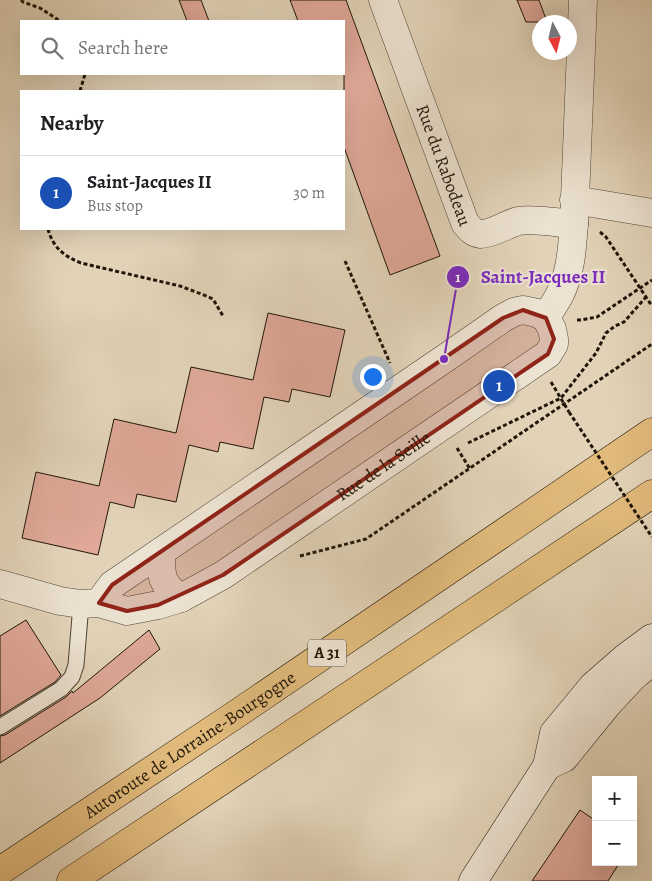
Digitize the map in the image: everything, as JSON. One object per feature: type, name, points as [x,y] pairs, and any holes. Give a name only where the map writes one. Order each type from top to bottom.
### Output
[{"type":"highway","name":"Autoroute de Lorraine-Bourgogne","points":[[0,871],[232,717],[652,432]]},
{"type":"highway","points":[[71,881],[652,494]]},
{"type":"street","name":"Rue du Rabodeau","points":[[383,0],[465,223],[472,231],[479,234],[485,233],[519,221],[535,221],[574,212]]},
{"type":"street","points":[[90,603],[112,585],[503,318],[523,310],[546,318],[561,292],[571,258],[583,0]]},
{"type":"street","points":[[574,212],[652,213]]},
{"type":"street","name":"Rue de la Seille","points":[[0,584],[60,601],[90,603],[126,611],[158,605],[181,598],[222,575],[548,354],[554,344],[554,339],[546,318]]},
{"type":"street","points":[[161,552],[162,578],[173,593],[181,598]]},
{"type":"street","points":[[473,881],[547,766],[554,733],[594,686],[625,658],[652,638]]},
{"type":"street","points":[[547,766],[564,758],[607,705],[652,661]]},
{"type":"lane","points":[[0,727],[61,689],[72,677],[90,603]]},
{"type":"path","points":[[21,0],[40,8],[58,20]]},
{"type":"path","points":[[80,90],[85,75]]},
{"type":"path","points":[[574,212],[589,226],[606,236],[652,306]]},
{"type":"path","points":[[48,230],[52,240],[68,258],[81,263],[180,286],[213,299],[223,316]]},
{"type":"path","points":[[344,261],[401,388]]},
{"type":"path","points":[[546,318],[581,320],[597,317],[652,280]]},
{"type":"path","points":[[466,444],[561,398],[596,353],[606,333],[624,322],[646,297]]},
{"type":"path","points":[[297,557],[366,539],[652,344]]},
{"type":"path","points":[[553,386],[652,537]]},
{"type":"path","points":[[451,451],[458,450],[470,469]]},
{"type":"highlighted area","points":[[523,310],[546,318],[554,339],[548,354],[223,575],[158,605],[127,611],[99,603],[112,585],[503,318]]},
{"type":"building","points":[[179,0],[201,0],[209,20],[187,20]]},
{"type":"building","points":[[290,0],[346,0],[440,256],[390,275],[345,150],[345,20],[298,20]]},
{"type":"building","points":[[517,0],[539,0],[544,15],[532,15],[532,22],[526,22]]},
{"type":"building","points":[[268,313],[345,330],[330,397],[292,389],[289,402],[264,397],[253,449],[220,442],[218,452],[189,445],[176,502],[137,494],[134,508],[110,502],[98,555],[22,538],[36,472],[99,486],[114,419],[176,433],[191,367],[253,380]]},
{"type":"building","points":[[26,620],[61,675],[55,682],[0,716],[0,636]]},
{"type":"building","points":[[149,630],[160,649],[100,698],[0,763],[0,736],[5,735],[66,697],[72,691],[73,693]]},
{"type":"building","points":[[580,810],[592,818],[592,866],[617,866],[608,881],[532,881]]},
{"type":"place","name":"Saint-Jacques II","points":[[444,359]]},
{"type":"place","name":"Saint-Jacques II","points":[[499,386]]}]
